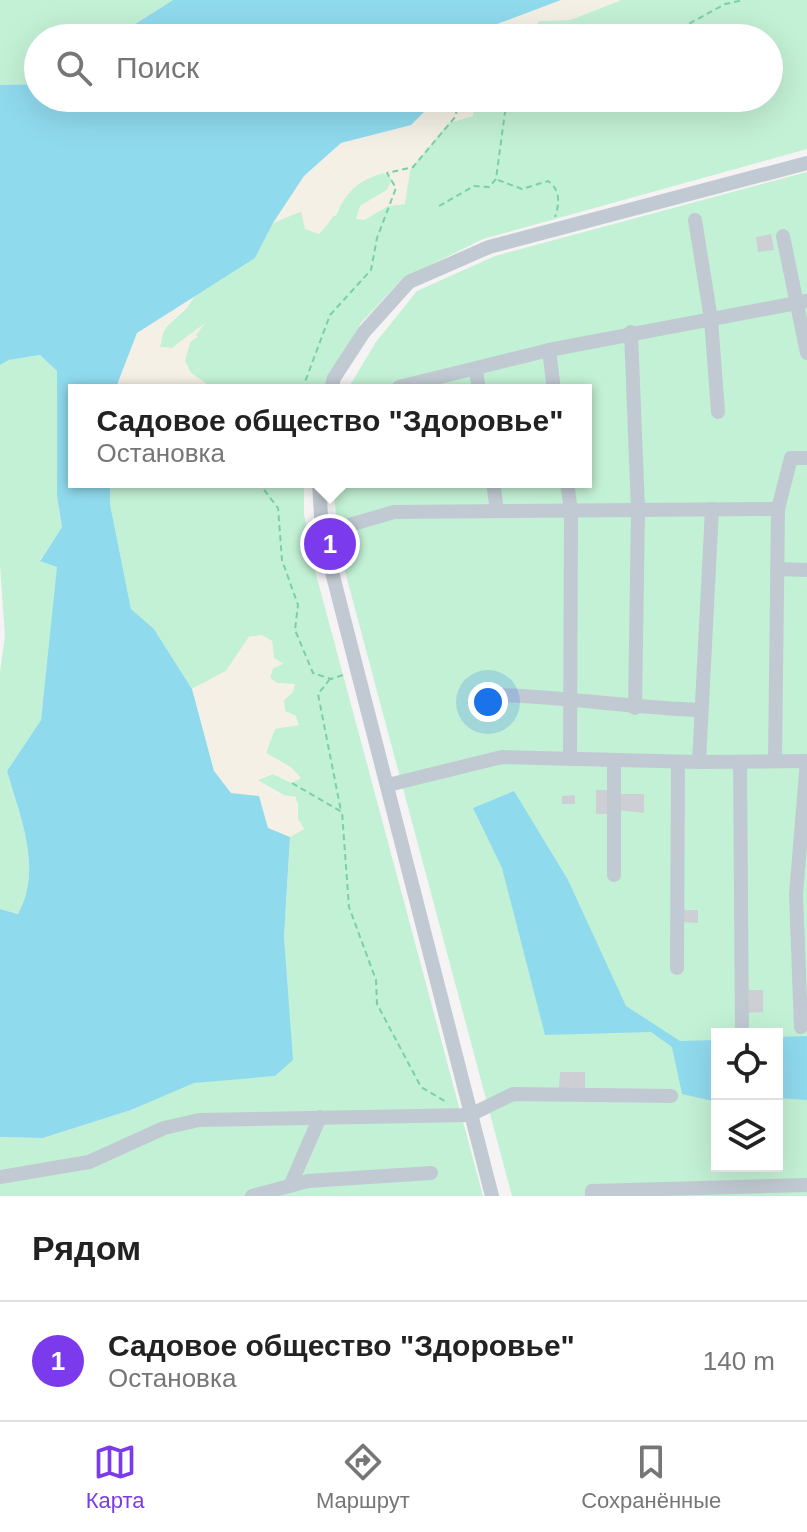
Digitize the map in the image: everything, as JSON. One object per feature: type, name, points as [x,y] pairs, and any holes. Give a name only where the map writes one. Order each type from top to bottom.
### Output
[{"type":"street","points":[[332,384],[364,332],[409,282],[489,247],[807,163]]},
{"type":"street","points":[[695,220],[711,319],[718,412]]},
{"type":"street","points":[[783,236],[802,302],[807,353]]},
{"type":"street","points":[[413,384],[631,332],[802,302]]},
{"type":"street","points":[[631,332],[638,510],[635,708]]},
{"type":"street","points":[[549,350],[553,384]]},
{"type":"street","points":[[476,370],[478,384]]},
{"type":"street","points":[[775,761],[778,509],[791,458],[807,458]]},
{"type":"street","points":[[319,488],[322,533],[492,1196]]},
{"type":"street","points":[[494,488],[497,511]]},
{"type":"street","points":[[568,488],[571,511],[570,759]]},
{"type":"street","points":[[699,762],[712,509]]},
{"type":"street","points":[[322,533],[394,512],[778,509]]},
{"type":"street","points":[[777,569],[807,570]]},
{"type":"street","points":[[499,695],[570,697],[635,708],[700,710]]},
{"type":"street","points":[[388,785],[502,757],[678,762],[807,761],[796,894],[801,1027]]},
{"type":"street","points":[[614,760],[614,875]]},
{"type":"street","points":[[677,968],[678,762]]},
{"type":"street","points":[[740,762],[742,1028]]},
{"type":"street","points":[[0,1177],[89,1162],[164,1128],[199,1120],[470,1115],[513,1094],[671,1096]]},
{"type":"street","points":[[290,1186],[320,1117]]},
{"type":"street","points":[[252,1196],[308,1181],[431,1173]]},
{"type":"street","points":[[592,1196],[592,1191],[807,1185]]},
{"type":"path","points":[[689,24],[732,1],[744,0]]},
{"type":"path","points":[[304,384],[330,315],[371,270],[377,238],[396,188],[387,173],[413,167],[456,112]]},
{"type":"path","points":[[439,206],[474,186],[489,187],[496,179],[505,112]]},
{"type":"path","points":[[496,179],[522,189],[548,181],[555,186],[557,214],[547,232]]},
{"type":"path","points":[[263,488],[278,508],[282,560],[298,605],[295,630],[313,673],[331,679]]},
{"type":"path","points":[[358,670],[331,679],[318,694],[342,812],[349,907],[376,980],[377,1004],[421,1087],[470,1115]]},
{"type":"path","points":[[292,783],[342,812]]},
{"type":"green space","points":[[0,0],[173,0],[135,24],[24,24],[24,84],[0,85]]},
{"type":"green space","points":[[621,0],[807,0],[807,149],[483,239],[402,279],[361,323],[325,384],[207,384],[190,372],[185,360],[190,342],[198,336],[189,335],[172,348],[160,347],[164,329],[186,309],[196,294],[255,258],[273,223],[302,211],[336,216],[354,188],[366,179],[383,173],[393,178],[387,190],[360,206],[364,220],[388,206],[404,204],[410,170],[448,123],[473,116],[473,112],[783,112],[783,24],[537,24],[539,21],[570,20]]},
{"type":"green space","points":[[807,172],[807,1196],[512,1196],[339,549],[334,488],[592,488],[592,384],[351,384],[376,342],[417,291],[495,256]]},
{"type":"green space","points":[[40,355],[57,371],[57,496],[62,527],[40,560],[58,566],[41,720],[7,771],[23,825],[29,860],[29,878],[18,914],[0,909],[0,672],[5,636],[0,564],[0,365],[9,360]]},
{"type":"green space","points":[[110,488],[304,488],[304,514],[313,563],[483,1196],[0,1196],[0,1137],[43,1138],[131,1110],[194,1082],[275,1076],[292,1060],[284,937],[290,837],[304,829],[298,819],[298,803],[257,780],[273,774],[292,783],[292,768],[266,753],[274,729],[286,726],[284,699],[293,692],[284,683],[270,678],[273,668],[282,663],[274,658],[273,650],[261,635],[249,637],[226,671],[192,689],[154,629],[131,609],[110,504]]},
{"type":"sand","points":[[561,0],[621,0],[570,20],[497,24]]},
{"type":"sand","points":[[424,112],[473,112],[473,116],[448,123],[410,170],[405,204],[388,206],[364,220],[356,219],[360,206],[387,190],[392,179],[383,173],[352,190],[319,234],[305,229],[301,211],[273,223],[304,176],[341,143],[411,125]]},
{"type":"sand","points":[[196,294],[164,331],[160,347],[172,348],[205,323],[190,343],[185,360],[190,372],[207,384],[118,384],[137,333]]},
{"type":"sand","points":[[262,635],[272,641],[274,658],[283,664],[273,668],[270,678],[277,683],[295,684],[293,692],[284,700],[283,710],[296,716],[299,725],[275,729],[266,753],[292,768],[301,778],[292,783],[273,774],[258,780],[277,794],[296,797],[298,819],[304,829],[290,837],[268,828],[259,796],[231,793],[214,771],[192,689],[226,671],[249,637]]},
{"type":"water","points":[[173,0],[561,0],[497,24],[135,24]]},
{"type":"water","points":[[24,84],[24,112],[424,112],[411,125],[341,143],[304,176],[273,223],[255,258],[137,333],[117,384],[68,384],[68,488],[110,488],[110,504],[131,609],[154,629],[192,689],[214,771],[231,793],[259,796],[268,828],[290,837],[284,937],[293,1060],[275,1076],[194,1083],[131,1110],[43,1138],[0,1137],[0,909],[18,914],[29,879],[27,842],[7,771],[41,720],[57,567],[40,561],[62,527],[57,496],[57,371],[40,355],[9,360],[0,365],[0,85]]},
{"type":"water","points":[[514,791],[568,880],[626,1006],[680,1041],[711,1040],[711,1101],[682,1094],[672,1047],[651,1032],[545,1035],[502,868],[473,808]]},
{"type":"water","points":[[807,1036],[807,1100],[783,1098],[783,1037]]},
{"type":"building","points":[[771,234],[774,250],[758,252],[756,237]]},
{"type":"building","points":[[596,790],[609,790],[610,814],[596,814]]},
{"type":"building","points":[[618,794],[644,794],[644,813],[618,810]]},
{"type":"building","points":[[575,795],[575,804],[562,804],[562,796]]},
{"type":"building","points":[[682,910],[698,910],[698,923],[682,922]]},
{"type":"building","points":[[743,990],[763,990],[763,1012],[744,1013]]},
{"type":"building","points":[[560,1072],[585,1072],[585,1089],[559,1088]]},
{"type":"place","name":"Садовое общество \"Здоровье\"","points":[[330,544]]}]
